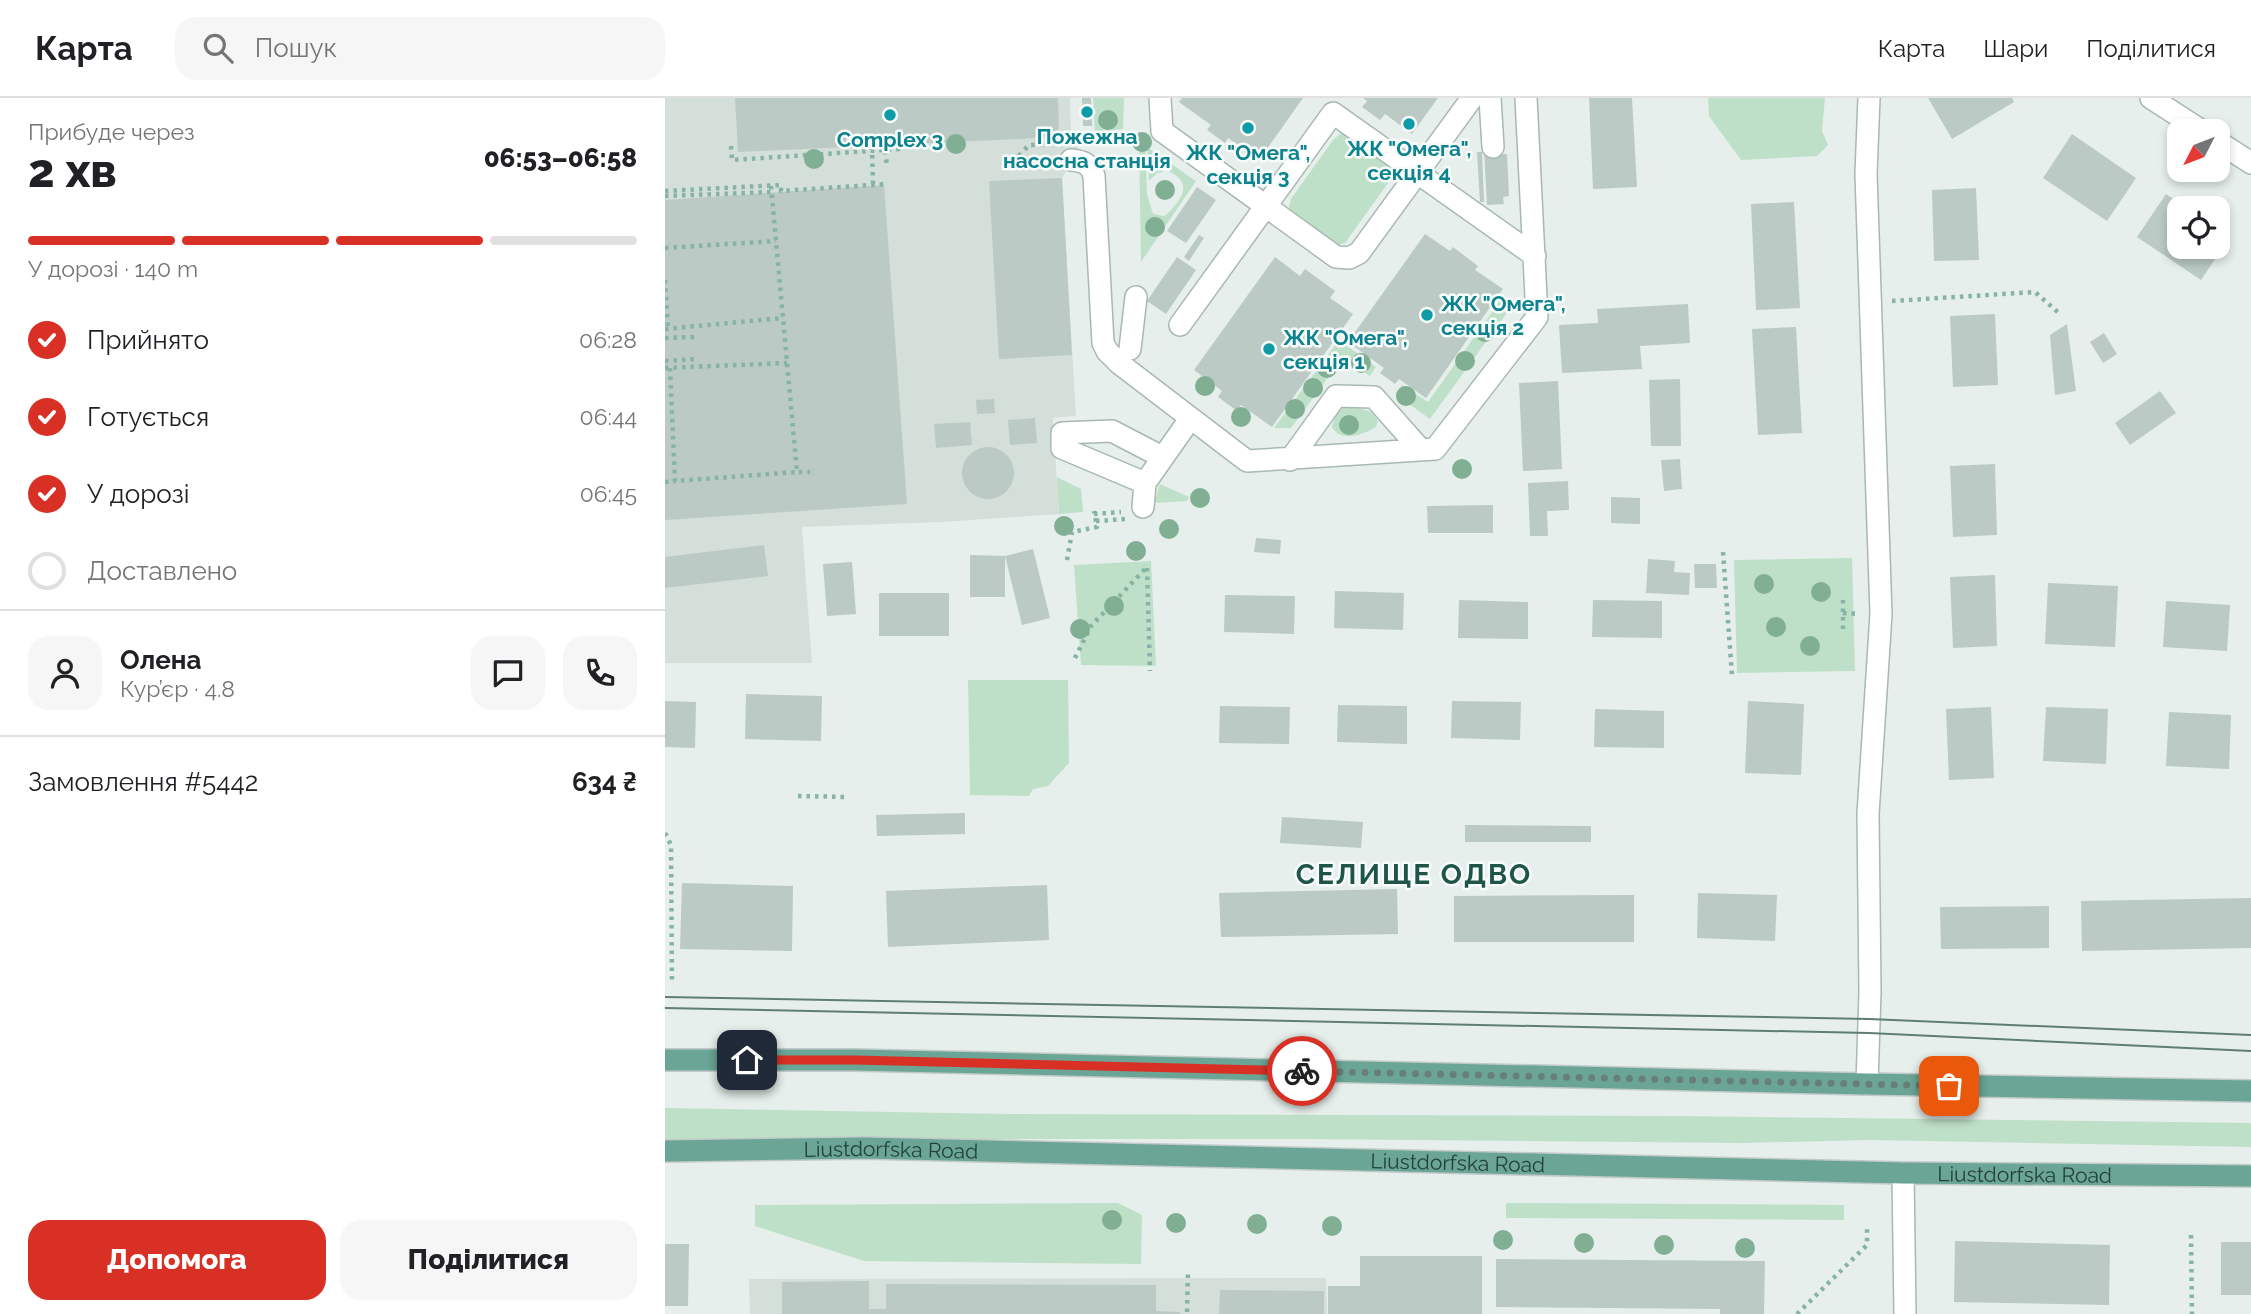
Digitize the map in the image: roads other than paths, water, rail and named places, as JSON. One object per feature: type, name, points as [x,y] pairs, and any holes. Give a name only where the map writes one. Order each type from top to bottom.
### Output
[{"type":"main road","points":[[665,1060],[855,1060],[2251,1091]]},
{"type":"main road","name":"Liustdorfska Road","points":[[665,1151],[865,1148],[1903,1173],[2251,1176]]},
{"type":"street","points":[[1160,98],[1162,131],[1336,257],[1349,258],[1359,253],[1472,98]]},
{"type":"street","points":[[1490,98],[1493,147]]},
{"type":"street","points":[[1068,152],[1090,167],[1094,176],[1103,343],[1107,351],[1125,357],[1190,419],[1247,461],[1435,449],[1537,317],[1526,98]]},
{"type":"street","points":[[1867,1084],[1870,992],[1868,814],[1881,614],[1865,174],[1868,98]]},
{"type":"street","points":[[2151,98],[2183,119]]},
{"type":"street","points":[[1179,325],[1333,113],[1535,256]]},
{"type":"street","points":[[2230,149],[2251,163]]},
{"type":"street","points":[[1125,357],[1136,298]]},
{"type":"street","points":[[1125,357],[1147,321]]},
{"type":"street","points":[[1290,460],[1336,396],[1374,397],[1421,450]]},
{"type":"street","points":[[1143,507],[1145,483],[1190,419]]},
{"type":"street","points":[[1145,483],[1062,448],[1062,433],[1112,431],[1162,457]]},
{"type":"street","points":[[1903,1173],[1905,1314]]},
{"type":"tram line","points":[[665,997],[1869,1019],[2251,1035]]},
{"type":"tram line","points":[[665,1008],[1869,1033],[2251,1051]]},
{"type":"place","name":"Пожежна насосна станція","points":[[1087,112]]},
{"type":"place","name":"Complex 3","points":[[890,115]]},
{"type":"place","name":"ЖК \"Омега\", секція 4","points":[[1409,124]]},
{"type":"place","name":"ЖК \"Омега\", секція 3","points":[[1248,128]]},
{"type":"place","name":"ЖК \"Омега\", секція 2","points":[[1427,315]]},
{"type":"place","name":"ЖК \"Омега\", секція 1","points":[[1269,349]]},
{"type":"district","name":"СЕЛИЩЕ ОДВО","points":[[1414,874]]}]
